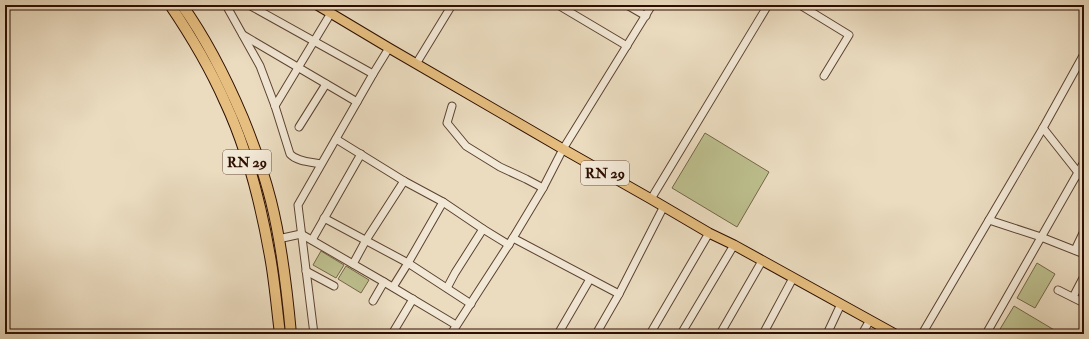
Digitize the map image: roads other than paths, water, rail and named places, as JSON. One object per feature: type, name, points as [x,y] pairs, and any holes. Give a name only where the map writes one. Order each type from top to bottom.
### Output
[{"type":"highway","name":"RN 29","points":[[170,5],[185,27],[207,65],[226,104],[251,171],[271,262],[280,334]]},
{"type":"highway","name":"RN 29","points":[[182,5],[216,59],[234,98],[262,169],[271,202],[283,259],[291,334]]},
{"type":"main road","name":"RN 29","points":[[317,5],[416,64],[709,233],[734,245],[896,334]]},
{"type":"street","points":[[226,5],[260,66],[275,106],[290,154],[292,157],[299,160],[321,164]]},
{"type":"street","points":[[249,5],[373,74]]},
{"type":"street","points":[[416,64],[452,5]]},
{"type":"street","points":[[558,5],[627,46]]},
{"type":"street","points":[[627,5],[646,16]]},
{"type":"street","points":[[451,334],[509,246],[543,188],[563,149],[652,5]]},
{"type":"street","points":[[651,199],[767,5]]},
{"type":"street","points":[[800,5],[849,35],[824,76]]},
{"type":"street","points":[[275,106],[331,13]]},
{"type":"street","points":[[242,35],[357,102]]},
{"type":"street","points":[[314,334],[298,206],[389,48]]},
{"type":"street","points":[[922,334],[1043,128],[1084,54]]},
{"type":"street","points":[[299,127],[326,84]]},
{"type":"street","points":[[452,106],[447,123],[466,146],[500,167],[543,188]]},
{"type":"street","points":[[1043,128],[1084,180]]},
{"type":"street","points":[[336,138],[404,181],[443,202],[509,246]]},
{"type":"street","points":[[312,240],[361,154]]},
{"type":"street","points":[[986,334],[1084,162]]},
{"type":"street","points":[[353,264],[366,240],[404,181]]},
{"type":"street","points":[[393,287],[443,202]]},
{"type":"street","points":[[596,334],[619,294],[664,206]]},
{"type":"street","points":[[324,218],[408,263],[471,304]]},
{"type":"street","points":[[989,220],[1041,237],[1084,254]]},
{"type":"street","points":[[447,288],[483,229]]},
{"type":"street","points":[[1075,250],[1084,231]]},
{"type":"street","points":[[650,334],[709,233]]},
{"type":"street","points":[[278,239],[301,234],[456,325]]},
{"type":"street","points":[[513,238],[619,294]]},
{"type":"street","points":[[681,334],[734,245]]},
{"type":"street","points":[[720,334],[762,261]]},
{"type":"street","points":[[306,271],[334,286]]},
{"type":"street","points":[[1073,297],[1082,285],[1084,276]]},
{"type":"street","points":[[763,334],[793,278]]},
{"type":"street","points":[[558,334],[590,279]]},
{"type":"street","points":[[373,301],[384,282]]},
{"type":"street","points":[[1058,290],[1084,303]]},
{"type":"street","points":[[392,334],[413,299]]},
{"type":"street","points":[[827,334],[841,304]]},
{"type":"street","points":[[862,334],[870,320]]}]
